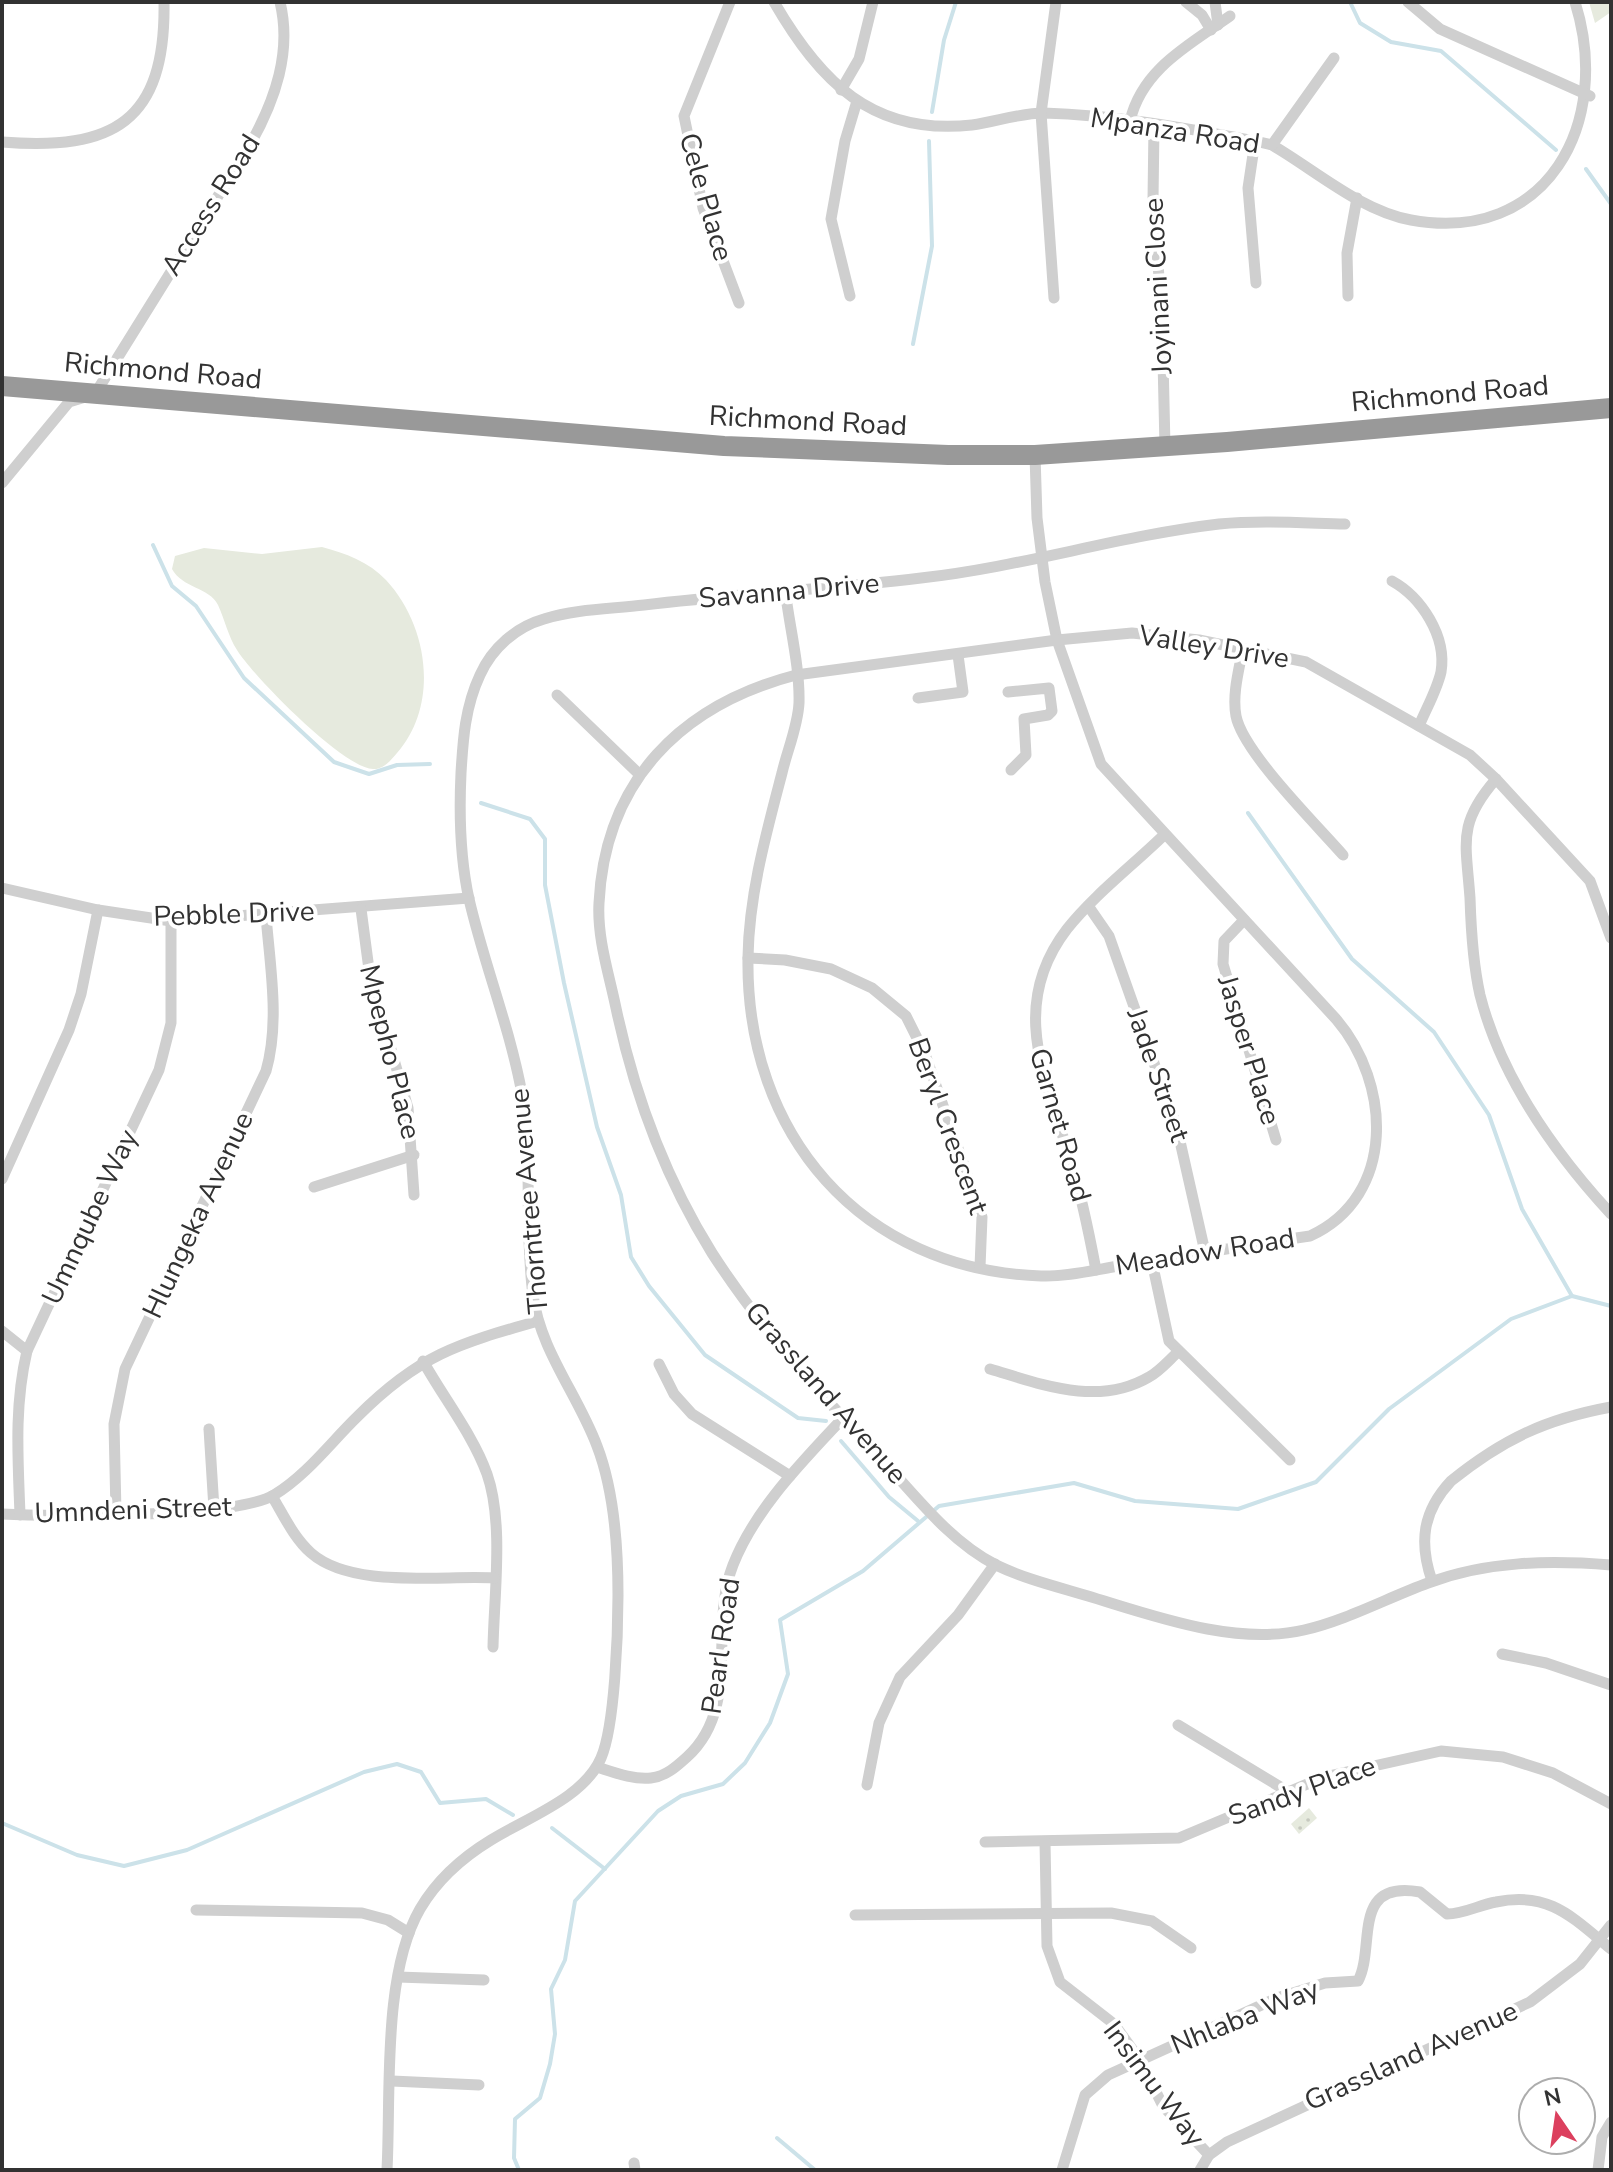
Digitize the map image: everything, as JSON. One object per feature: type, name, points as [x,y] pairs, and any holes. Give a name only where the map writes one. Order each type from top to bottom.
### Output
[{"type":"highway","name":"Richmond Road","points":[[2,386],[724,446],[844,453],[1035,455],[1165,447],[1611,408]]},
{"type":"street","points":[[2,142],[45,146],[85,141],[115,128],[147,93],[161,62],[164,2]]},
{"type":"street","name":"Access Road","points":[[95,394],[269,111],[279,80],[284,40],[280,2]]},
{"type":"street","name":"Cele Place","points":[[730,2],[684,116],[703,208],[739,303]]},
{"type":"street","name":"Mpanza Road","points":[[774,2],[822,74],[857,101],[894,118],[924,124],[969,125],[1041,113],[1130,121],[1255,141],[1272,145],[1357,198],[1406,220],[1438,224],[1463,223],[1497,214],[1528,197],[1556,174],[1582,132],[1590,96],[1588,39],[1575,2]]},
{"type":"street","points":[[841,90],[859,59],[873,2]]},
{"type":"street","points":[[1054,298],[1041,113],[1056,2]]},
{"type":"street","points":[[1186,2],[1214,27]]},
{"type":"street","points":[[1214,27],[1215,2]]},
{"type":"street","points":[[1408,2],[1440,29],[1590,96]]},
{"type":"street","points":[[1130,121],[1144,83],[1230,16]]},
{"type":"street","points":[[1272,145],[1334,58]]},
{"type":"street","points":[[850,296],[831,219],[845,141],[857,101]]},
{"type":"street","name":"Joyinani Close","points":[[1154,125],[1153,200],[1162,316],[1165,447]]},
{"type":"street","points":[[1255,141],[1248,188],[1256,283]]},
{"type":"street","points":[[1348,296],[1347,243],[1357,198]]},
{"type":"street","points":[[2,483],[69,402],[95,394]]},
{"type":"street","name":"Meadow Road","points":[[785,589],[799,705],[759,865],[748,958],[751,1002],[763,1063],[779,1114],[810,1167],[854,1207],[915,1247],[947,1261],[1040,1276],[1152,1262],[1310,1236],[1357,1202],[1372,1171],[1375,1129],[1372,1091],[1360,1052],[1336,1019],[1101,764],[1057,640],[1041,556],[1035,455]]},
{"type":"street","name":"Savanna Drive","points":[[469,898],[461,851],[464,728],[471,695],[492,654],[527,625],[546,618],[785,589],[919,579],[1211,525],[1345,524]]},
{"type":"street","points":[[1392,581],[1416,599],[1433,626],[1439,647],[1441,673],[1419,726]]},
{"type":"street","name":"Valley Drive","points":[[796,675],[1132,633],[1243,648],[1306,662],[1470,755],[1590,881],[1611,938]]},
{"type":"street","points":[[1243,648],[1234,696],[1239,727],[1245,739],[1343,855]]},
{"type":"street","points":[[918,698],[963,692],[958,655]]},
{"type":"street","name":"Grassland Avenue","points":[[796,675],[756,685],[698,715],[668,740],[639,774],[617,818],[604,860],[598,906],[601,938],[623,1042],[659,1147],[711,1250],[787,1358],[939,1521],[995,1564],[1151,1615],[1193,1625],[1271,1633],[1306,1630],[1432,1581],[1484,1567],[1537,1562],[1611,1565]]},
{"type":"street","points":[[1008,692],[1049,688],[1052,711],[1048,715],[1024,719],[1026,755],[1011,770]]},
{"type":"street","points":[[557,695],[639,774]]},
{"type":"street","points":[[1496,779],[1470,814],[1466,837],[1473,949],[1481,997],[1530,1113],[1611,1214]]},
{"type":"street","name":"Garnet Road","points":[[1096,1270],[1071,1160],[1037,1057],[1035,1035],[1041,979],[1047,962],[1067,930],[1164,835]]},
{"type":"street","name":"Pebble Drive","points":[[2,888],[98,910],[171,921],[361,909],[469,898]]},
{"type":"street","name":"Thorntree Avenue","points":[[469,898],[522,1093],[528,1148],[529,1245],[538,1321],[597,1445],[613,1525],[619,1592],[615,1662],[605,1745],[597,1767]]},
{"type":"street","name":"Jade Street","points":[[1089,907],[1109,936],[1177,1128],[1205,1252]]},
{"type":"street","name":"Mpepho Place","points":[[361,909],[370,977],[408,1108],[414,1155],[414,1195]]},
{"type":"street","points":[[2,1179],[69,1030],[81,994],[98,910]]},
{"type":"street","name":"Hlungeka Avenue","points":[[116,1513],[114,1424],[125,1369],[266,1071],[271,1052],[273,1018],[266,916]]},
{"type":"street","name":"Jasper Place","points":[[1244,920],[1224,941],[1223,964],[1276,1140]]},
{"type":"street","name":"Umnqube Way","points":[[20,1515],[18,1406],[27,1351],[159,1070],[171,1023],[171,921]]},
{"type":"street","name":"Beryl Crescent","points":[[748,958],[785,960],[831,969],[872,988],[906,1016],[925,1054],[982,1217],[980,1267]]},
{"type":"street","points":[[314,1187],[414,1155]]},
{"type":"street","points":[[1152,1262],[1166,1333],[1178,1352],[1290,1460]]},
{"type":"street","name":"Umndeni Street","points":[[2,1514],[214,1509],[239,1507],[272,1496],[296,1479],[400,1377],[423,1361],[455,1346],[538,1321]]},
{"type":"street","points":[[2,1331],[27,1351]]},
{"type":"street","points":[[990,1369],[1051,1387],[1105,1392],[1149,1377],[1178,1352]]},
{"type":"street","points":[[423,1361],[487,1473],[495,1522],[493,1647]]},
{"type":"street","points":[[659,1364],[680,1403],[692,1414],[790,1476]]},
{"type":"street","points":[[1432,1581],[1423,1542],[1427,1521],[1442,1491],[1451,1481],[1536,1426],[1555,1418],[1611,1407]]},
{"type":"street","name":"Pearl Road","points":[[597,1767],[652,1778],[672,1771],[697,1748],[715,1716],[727,1580],[746,1538],[790,1476],[843,1418]]},
{"type":"street","points":[[209,1429],[214,1509]]},
{"type":"street","points":[[272,1496],[294,1534],[311,1553],[331,1566],[376,1576],[494,1578]]},
{"type":"street","points":[[867,1785],[879,1723],[900,1677],[958,1615],[995,1564]]},
{"type":"street","points":[[1502,1654],[1546,1663],[1611,1685]]},
{"type":"street","points":[[1178,1725],[1287,1791]]},
{"type":"street","name":"Sandy Place","points":[[985,1842],[1179,1838],[1287,1791],[1366,1765],[1458,1751],[1503,1757],[1553,1773],[1611,1804]]},
{"type":"street","points":[[387,2170],[398,1977],[409,1933],[432,1891],[457,1865],[547,1808],[597,1767]]},
{"type":"street","name":"Insimu Way","points":[[1045,1842],[1049,1958],[1060,1982],[1114,2024],[1140,2060],[1163,2106],[1209,2155]]},
{"type":"street","name":"Nhlaba Way","points":[[1140,2060],[1277,1998],[1325,1983],[1358,1981],[1372,1908],[1394,1893],[1420,1892],[1447,1914],[1520,1898],[1543,1901],[1599,1939]]},
{"type":"street","points":[[196,1910],[362,1913],[388,1920],[409,1933]]},
{"type":"street","points":[[855,1915],[1046,1913],[1138,1917],[1152,1921],[1191,1948]]},
{"type":"street","name":"Grassland Avenue","points":[[1200,2170],[1209,2155],[1227,2142],[1530,2002],[1580,1964],[1611,1925]]},
{"type":"street","points":[[1599,1939],[1611,1949]]},
{"type":"street","points":[[398,1977],[484,1980]]},
{"type":"street","points":[[1062,2170],[1085,2095],[1108,2075],[1140,2060]]},
{"type":"street","points":[[392,2081],[479,2085]]},
{"type":"street","points":[[1598,2170],[1602,2137],[1611,2122]]},
{"type":"shaded area","points":[[1589,2],[1611,2],[1611,12],[1595,23]]},
{"type":"shaded area","points":[[322,547],[356,559],[386,580],[400,598],[419,642],[423,689],[419,712],[411,733],[397,753],[377,769],[359,765],[341,754],[279,699],[237,650],[214,599],[182,580],[172,569],[175,556],[204,548],[262,554]]},
{"type":"shaded area","points":[[1309,1808],[1317,1818],[1299,1834],[1291,1824]]},
{"type":"waterway","points":[[932,112],[944,40],[956,2]]},
{"type":"waterway","points":[[1350,2],[1360,23],[1391,42],[1441,51],[1556,150]]},
{"type":"waterway","points":[[913,344],[932,246],[929,141]]},
{"type":"waterway","points":[[1586,169],[1611,204]]},
{"type":"waterway","points":[[153,545],[172,586],[196,606],[244,678],[334,762],[369,774],[397,765],[430,764]]},
{"type":"waterway","points":[[481,803],[530,819],[545,839],[545,885],[564,983],[597,1127],[621,1195],[631,1257],[649,1286],[705,1355],[798,1418],[826,1421]]},
{"type":"waterway","points":[[1248,813],[1352,959],[1434,1032],[1489,1115],[1522,1209],[1572,1296]]},
{"type":"waterway","points":[[519,2170],[514,2158],[515,2119],[540,2098],[550,2064],[555,2034],[551,1989],[565,1960],[575,1901],[658,1811],[681,1796],[723,1784],[745,1763],[770,1723],[788,1674],[780,1620],[863,1571],[939,1506],[1074,1483],[1135,1501],[1238,1509],[1316,1482],[1389,1409],[1511,1319],[1572,1296],[1611,1306]]},
{"type":"waterway","points":[[841,1441],[889,1497],[918,1521]]},
{"type":"waterway","points":[[2,1823],[77,1855],[124,1866],[187,1850],[364,1772],[397,1764],[421,1772],[440,1803],[486,1799],[513,1815]]},
{"type":"waterway","points":[[552,1828],[605,1869]]},
{"type":"waterway","points":[[777,2138],[815,2170]]}]
